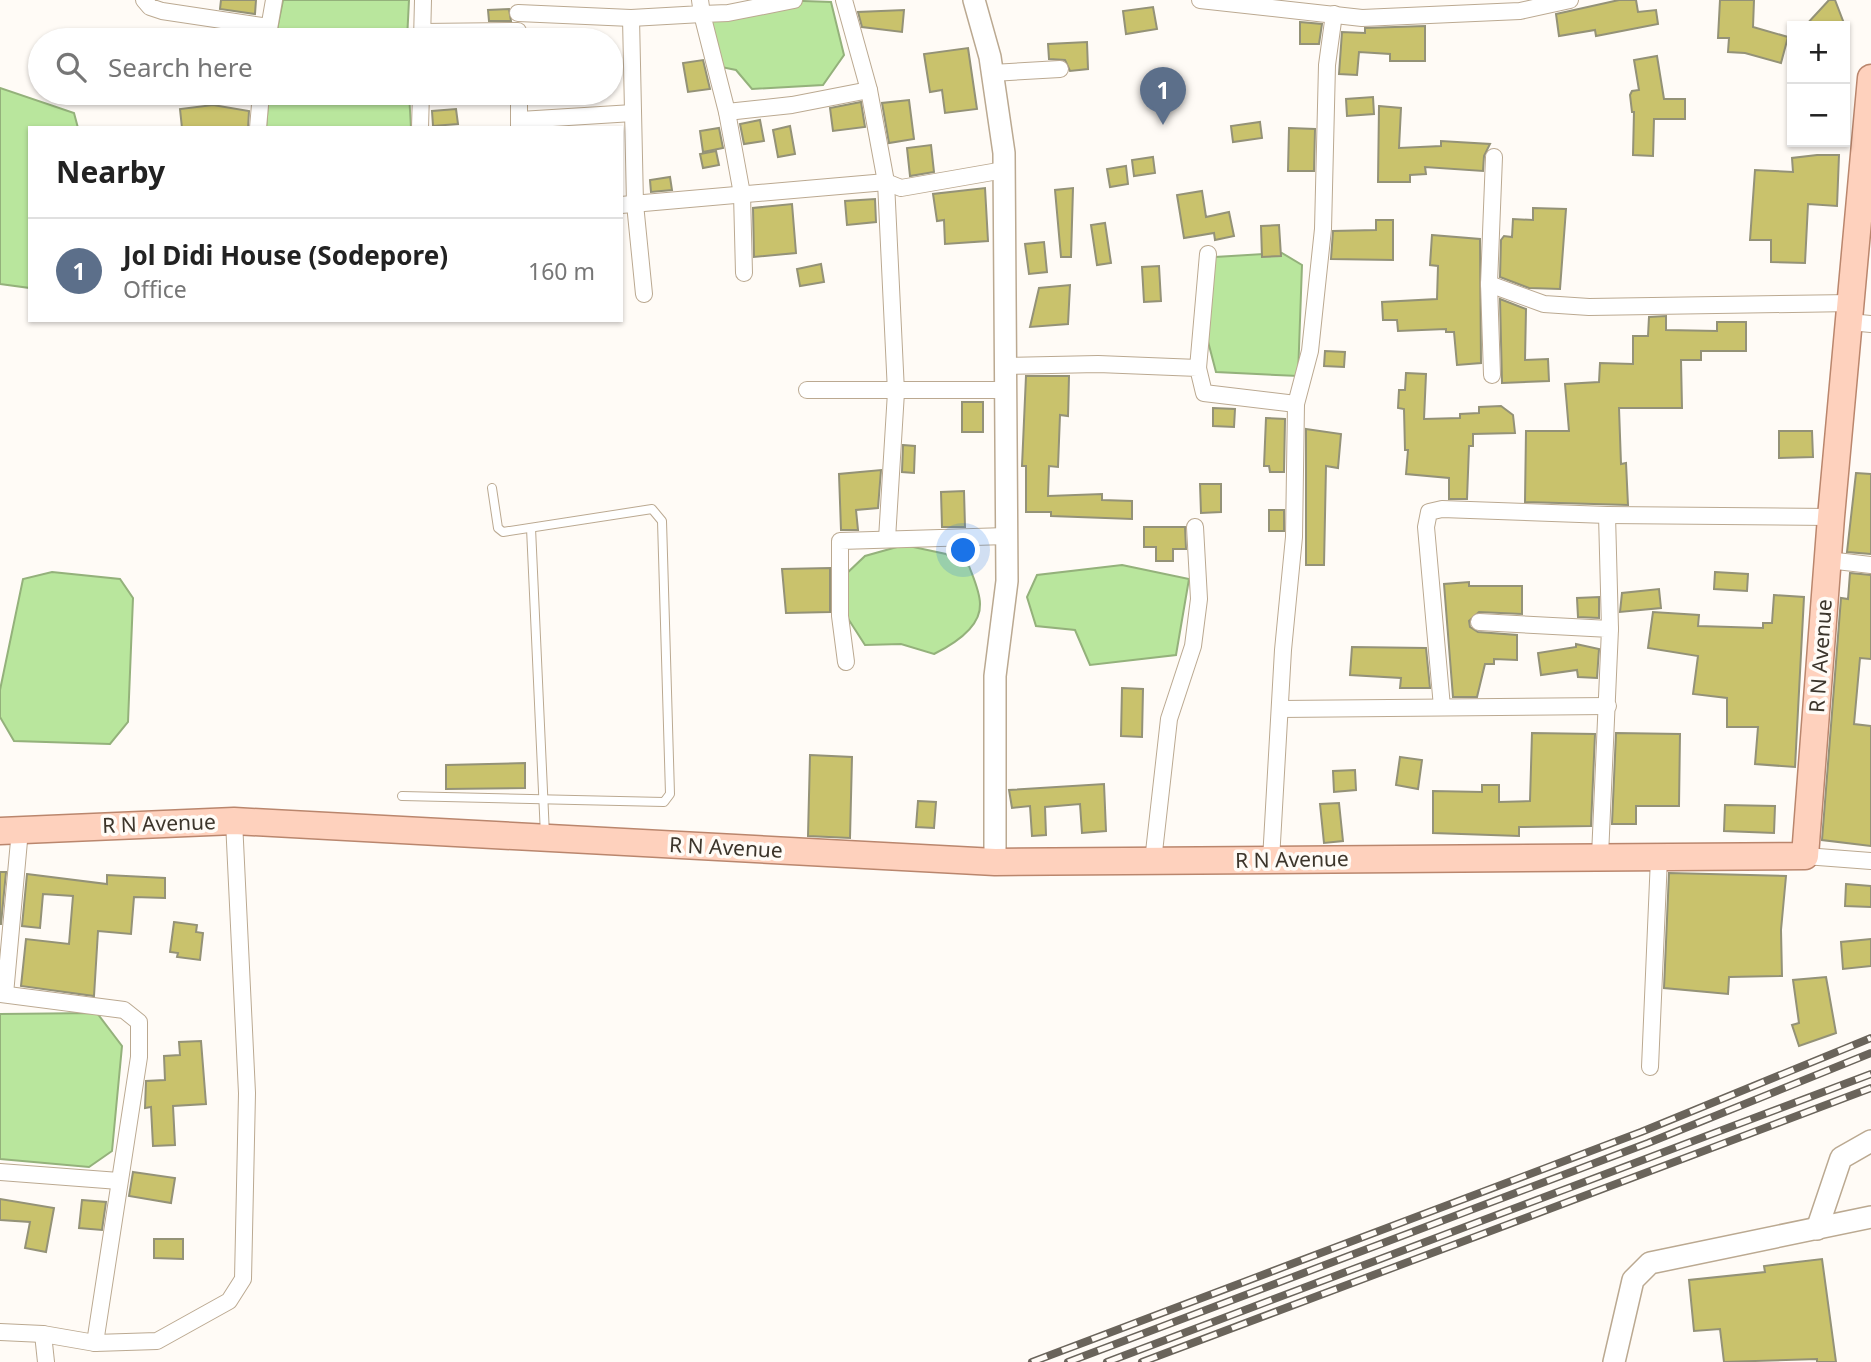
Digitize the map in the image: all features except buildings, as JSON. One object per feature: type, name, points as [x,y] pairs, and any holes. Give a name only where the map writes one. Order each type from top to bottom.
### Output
[{"type":"main road","name":"R N Avenue","points":[[10,830],[234,821],[995,862],[1805,856],[1831,517],[1858,317],[1871,78]]},
{"type":"street","points":[[145,0],[150,7],[162,11],[240,28]]},
{"type":"street","points":[[269,28],[274,0]]},
{"type":"street","points":[[422,28],[423,0]]},
{"type":"street","points":[[518,28],[518,6],[631,18],[701,7],[728,13],[794,0]]},
{"type":"street","points":[[844,0],[869,90],[886,182],[896,392],[887,539]]},
{"type":"street","points":[[974,0],[992,73],[1004,170],[1007,581],[995,676],[995,862]]},
{"type":"street","points":[[1200,0],[1362,18],[1520,10],[1570,0]]},
{"type":"street","points":[[701,7],[727,112],[743,194],[744,273]]},
{"type":"street","points":[[1271,860],[1294,537],[1296,404],[1310,351],[1322,229],[1327,65],[1334,14]]},
{"type":"street","points":[[631,18],[633,113],[628,204],[644,294]]},
{"type":"street","points":[[992,73],[1060,69]]},
{"type":"street","points":[[727,112],[792,105],[869,90]]},
{"type":"street","points":[[258,126],[260,105]]},
{"type":"street","points":[[420,126],[421,105]]},
{"type":"street","points":[[519,105],[519,124],[633,113]]},
{"type":"street","points":[[1492,375],[1489,285],[1494,157]]},
{"type":"street","points":[[628,204],[886,182],[901,188],[1004,170]]},
{"type":"street","points":[[1208,254],[1198,368],[1204,394],[1296,404]]},
{"type":"street","points":[[1489,285],[1544,304],[1858,317]]},
{"type":"street","points":[[1006,366],[1098,364],[1198,368]]},
{"type":"street","points":[[807,390],[1006,390]]},
{"type":"street","points":[[1442,707],[1426,527],[1429,512],[1442,509],[1607,515],[1831,517]]},
{"type":"street","points":[[1600,856],[1610,629],[1607,515]]},
{"type":"street","points":[[1153,861],[1169,719],[1193,646],[1199,599],[1195,527]]},
{"type":"street","points":[[846,662],[840,616],[840,541],[1007,536]]},
{"type":"street","points":[[1828,560],[1871,565]]},
{"type":"street","points":[[1479,622],[1610,629]]},
{"type":"street","points":[[1280,709],[1608,706]]},
{"type":"street","points":[[0,1332],[43,1334],[95,1343],[157,1341],[229,1301],[243,1279],[247,1093],[234,821]]},
{"type":"street","points":[[10,830],[2,994],[124,1010],[139,1022],[139,1057],[95,1343]]},
{"type":"street","points":[[1805,856],[1871,861]]},
{"type":"street","points":[[1650,1067],[1659,858]]},
{"type":"street","points":[[1817,1229],[1841,1158],[1871,1141]]},
{"type":"street","points":[[0,1172],[118,1181]]},
{"type":"street","points":[[1614,1362],[1633,1280],[1650,1263],[1690,1252],[1871,1217]]},
{"type":"street","points":[[43,1334],[46,1362]]},
{"type":"lane","points":[[402,796],[664,802],[670,794],[662,521],[652,509],[503,532],[498,528],[492,488]]},
{"type":"lane","points":[[531,528],[545,838]]},
{"type":"shaded area","points":[[283,0],[409,0],[408,28],[277,28]]},
{"type":"shaded area","points":[[776,0],[831,2],[844,55],[823,85],[752,89],[736,70],[716,66],[705,17]]},
{"type":"shaded area","points":[[0,88],[28,97],[28,105],[50,105],[74,113],[77,126],[28,126],[28,288],[0,284]]},
{"type":"shaded area","points":[[268,105],[410,105],[411,126],[266,126]]},
{"type":"shaded area","points":[[1282,253],[1302,265],[1298,376],[1216,372],[1199,307],[1215,257]]},
{"type":"shaded area","points":[[904,545],[946,554],[969,566],[978,590],[980,604],[976,621],[957,641],[934,654],[901,644],[865,645],[847,617],[844,576],[865,556]]},
{"type":"shaded area","points":[[1122,565],[1189,579],[1176,655],[1090,665],[1075,630],[1036,626],[1027,597],[1037,575]]},
{"type":"shaded area","points":[[52,572],[120,579],[133,598],[128,722],[110,744],[14,741],[0,717],[0,690],[23,579]]},
{"type":"shaded area","points":[[97,1013],[122,1046],[112,1151],[89,1167],[0,1159],[0,1014]]},
{"type":"railway","points":[[1032,1362],[1641,1132],[1871,1038]]},
{"type":"railway","points":[[1068,1362],[1648,1143],[1871,1053]]},
{"type":"railway","points":[[1107,1362],[1871,1074]]},
{"type":"railway","points":[[1142,1362],[1871,1088]]},
{"type":"place","name":"Jol Didi House (Sodepore)","points":[[1163,125]]}]
